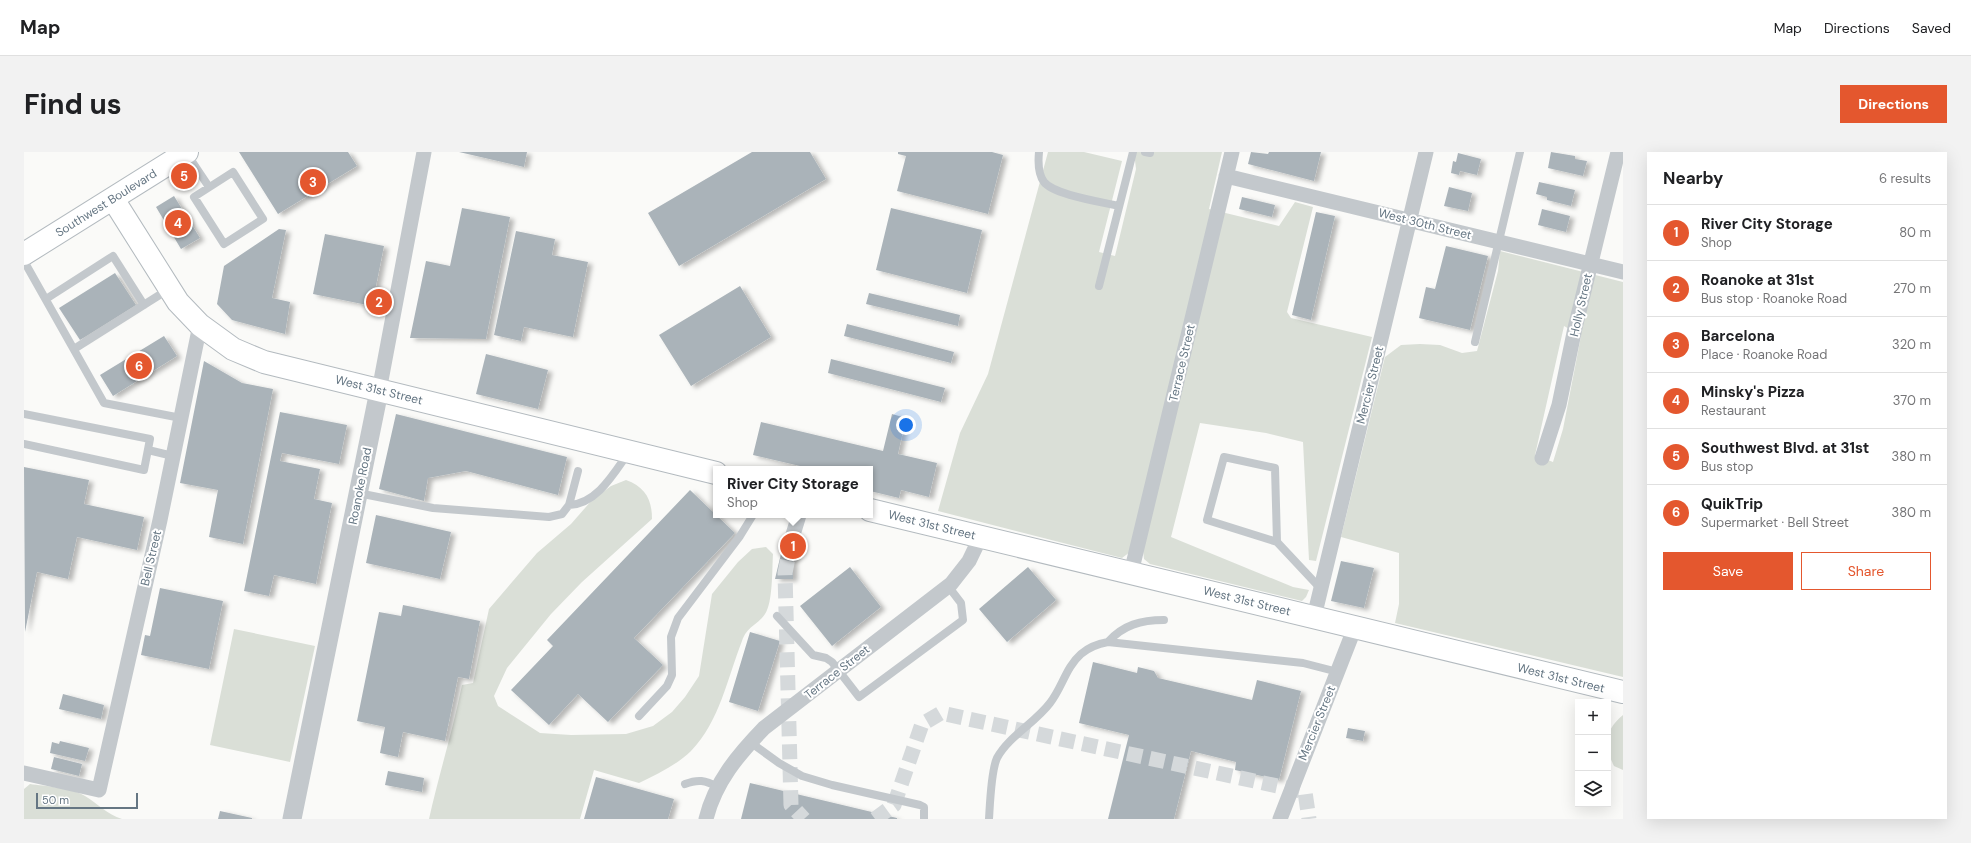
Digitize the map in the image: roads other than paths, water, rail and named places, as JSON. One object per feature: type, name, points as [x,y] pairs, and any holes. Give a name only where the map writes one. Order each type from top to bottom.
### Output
[{"type":"main road","name":"Southwest Boulevard","points":[[24,254],[187,152]]},
{"type":"main road","name":"West 31st Street","points":[[113,199],[178,302],[200,325],[233,349],[264,362],[713,472]]},
{"type":"main road","name":"West 31st Street","points":[[873,511],[1623,692]]},
{"type":"street","name":"Roanoke Road","points":[[292,819],[379,391],[424,152]]},
{"type":"street","name":"Terrace Street","points":[[1131,573],[1232,152]]},
{"type":"street","name":"Mercier Street","points":[[1314,617],[1426,152]]},
{"type":"street","name":"Holly Street","points":[[1542,458],[1559,405],[1590,265],[1618,152]]},
{"type":"street","name":"West 30th Street","points":[[1226,176],[1623,272]]},
{"type":"street","name":"Bell Street","points":[[24,773],[99,790],[173,456],[200,325]]},
{"type":"street","points":[[792,538],[798,518]]},
{"type":"street","name":"Terrace Street","points":[[706,819],[718,787],[739,753],[764,728],[948,586],[969,561],[980,536]]},
{"type":"street","name":"Mercier Street","points":[[1280,819],[1355,627]]},
{"type":"lane","points":[[187,152],[209,187]]},
{"type":"lane","points":[[1039,152],[1038,169],[1044,183],[1059,192],[1119,206]]},
{"type":"lane","points":[[1099,286],[1133,152]]},
{"type":"lane","points":[[1475,342],[1520,152]]},
{"type":"lane","points":[[233,172],[263,219],[224,244],[194,197],[209,187],[233,172]]},
{"type":"lane","points":[[46,300],[113,256],[144,305]]},
{"type":"lane","points":[[24,261],[104,403],[181,418]]},
{"type":"lane","points":[[74,349],[170,289]]},
{"type":"lane","points":[[24,414],[150,439],[144,470],[24,444]]},
{"type":"lane","points":[[148,450],[173,456]]},
{"type":"lane","points":[[569,505],[580,505],[591,499],[629,452]]},
{"type":"lane","points":[[1277,542],[1275,468],[1224,457],[1208,520],[1277,542],[1321,589]]},
{"type":"lane","points":[[358,493],[433,508],[549,517],[562,514],[569,505],[578,471]]},
{"type":"lane","points":[[639,716],[667,686],[672,674],[671,637],[678,618],[740,536],[751,518]]},
{"type":"lane","points":[[777,616],[813,655],[820,658],[826,658],[832,662],[859,697],[963,620],[961,603],[948,586]]},
{"type":"lane","points":[[1108,642],[1117,632],[1128,626],[1143,621],[1164,620]]},
{"type":"lane","points":[[989,819],[990,798],[996,760],[1004,748],[1049,705],[1059,691],[1072,664],[1080,654],[1093,645],[1108,642],[1303,663],[1338,672]]},
{"type":"lane","points":[[750,742],[779,763],[802,776],[832,785],[920,805],[924,807],[924,819]]},
{"type":"lane","points":[[685,784],[695,780],[705,781],[718,787]]},
{"type":"tunnel","points":[[792,538],[785,573],[791,805],[804,819]]},
{"type":"tunnel","points":[[875,819],[894,805],[922,724],[941,713],[1305,792],[1309,819]]},
{"type":"place","name":"Southwest Blvd. at 31st","points":[[184,176]]},
{"type":"place","name":"Barcelona","points":[[313,182]]},
{"type":"place","name":"Minsky's Pizza","points":[[178,223]]},
{"type":"place","name":"Roanoke at 31st","points":[[379,302]]},
{"type":"place","name":"QuikTrip","points":[[139,366]]},
{"type":"place","name":"River City Storage","points":[[793,546]]}]
